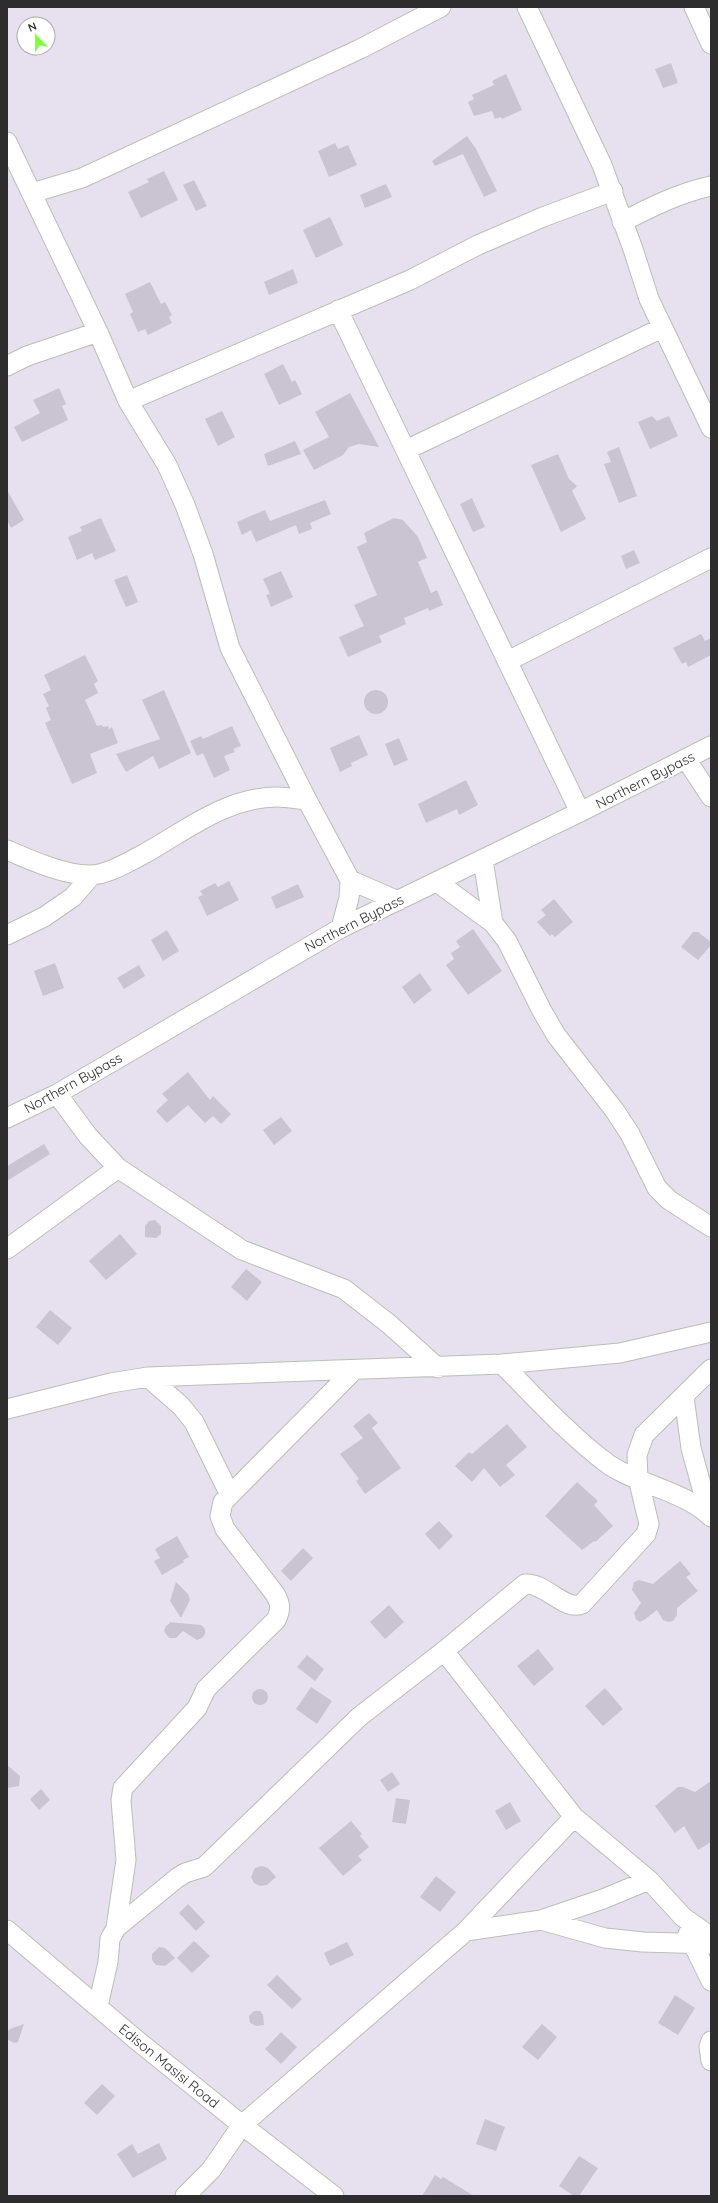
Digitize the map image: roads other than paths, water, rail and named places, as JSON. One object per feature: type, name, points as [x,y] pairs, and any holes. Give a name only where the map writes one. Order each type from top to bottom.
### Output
[{"type":"street","points":[[32,193],[82,178],[204,119],[360,49],[441,7]]},
{"type":"street","points":[[527,7],[602,165],[613,191],[622,222],[633,249],[649,299],[711,428]]},
{"type":"street","points":[[694,7],[711,44]]},
{"type":"street","points":[[7,142],[98,332],[128,401],[166,465],[182,498],[203,554],[230,648],[307,800],[350,880],[349,898],[341,928]]},
{"type":"street","points":[[622,222],[665,200],[693,190],[711,186]]},
{"type":"street","points":[[128,401],[410,280],[466,251],[543,217],[613,191]]},
{"type":"street","points":[[338,310],[580,812]]},
{"type":"street","points":[[406,450],[662,328]]},
{"type":"street","points":[[7,366],[28,356],[98,332]]},
{"type":"street","points":[[508,661],[711,558]]},
{"type":"street","name":"Northern Bypass","points":[[7,1118],[57,1094],[341,928],[483,860],[711,746]]},
{"type":"street","points":[[686,758],[711,797]]},
{"type":"street","points":[[7,850],[30,860],[75,873],[92,875],[118,868],[219,810],[250,801],[276,797],[307,800]]},
{"type":"street","points":[[483,860],[493,923]]},
{"type":"street","points":[[7,936],[44,917],[73,897],[92,875]]},
{"type":"street","points":[[350,880],[398,900]]},
{"type":"street","points":[[437,882],[493,923],[507,941],[542,1011],[556,1035],[615,1111],[630,1134],[657,1188],[668,1200],[711,1226]]},
{"type":"street","points":[[57,1094],[88,1136],[118,1168],[242,1250],[344,1289],[389,1324],[438,1368]]},
{"type":"street","points":[[7,1249],[118,1168]]},
{"type":"street","points":[[7,1409],[111,1383],[148,1377],[438,1368],[502,1364],[620,1353],[711,1332]]},
{"type":"street","points":[[502,1364],[549,1411],[609,1465],[683,1499],[710,1516]]},
{"type":"street","points":[[116,1928],[177,1878],[185,1873],[204,1867],[359,1717],[444,1651],[525,1584],[534,1583],[572,1606],[582,1604],[646,1534],[649,1524],[648,1513],[638,1478],[637,1455],[644,1435],[711,1369]]},
{"type":"street","points":[[98,2006],[108,1962],[110,1940],[116,1928],[126,1860],[121,1800],[123,1788],[196,1708],[206,1689],[276,1620],[280,1612],[280,1603],[275,1594],[225,1529],[220,1516],[224,1502],[354,1370]]},
{"type":"street","points":[[148,1377],[181,1406],[194,1422],[230,1495]]},
{"type":"street","points":[[684,1397],[691,1448],[710,1516]]},
{"type":"street","points":[[444,1651],[574,1817],[649,1880],[684,1917],[711,1937]]},
{"type":"street","points":[[185,2196],[211,2170],[242,2125],[466,1931],[574,1817]]},
{"type":"street","points":[[466,1931],[541,1920],[603,1899],[649,1880]]},
{"type":"street","points":[[684,1917],[691,1943],[711,1981]]},
{"type":"street","points":[[541,1920],[605,1938],[643,1942],[711,1944]]},
{"type":"street","name":"Edison Masisi Road","points":[[7,1930],[133,2037],[242,2125],[334,2196]]},
{"type":"street","points":[[711,2041],[709,2047],[711,2061]]}]
